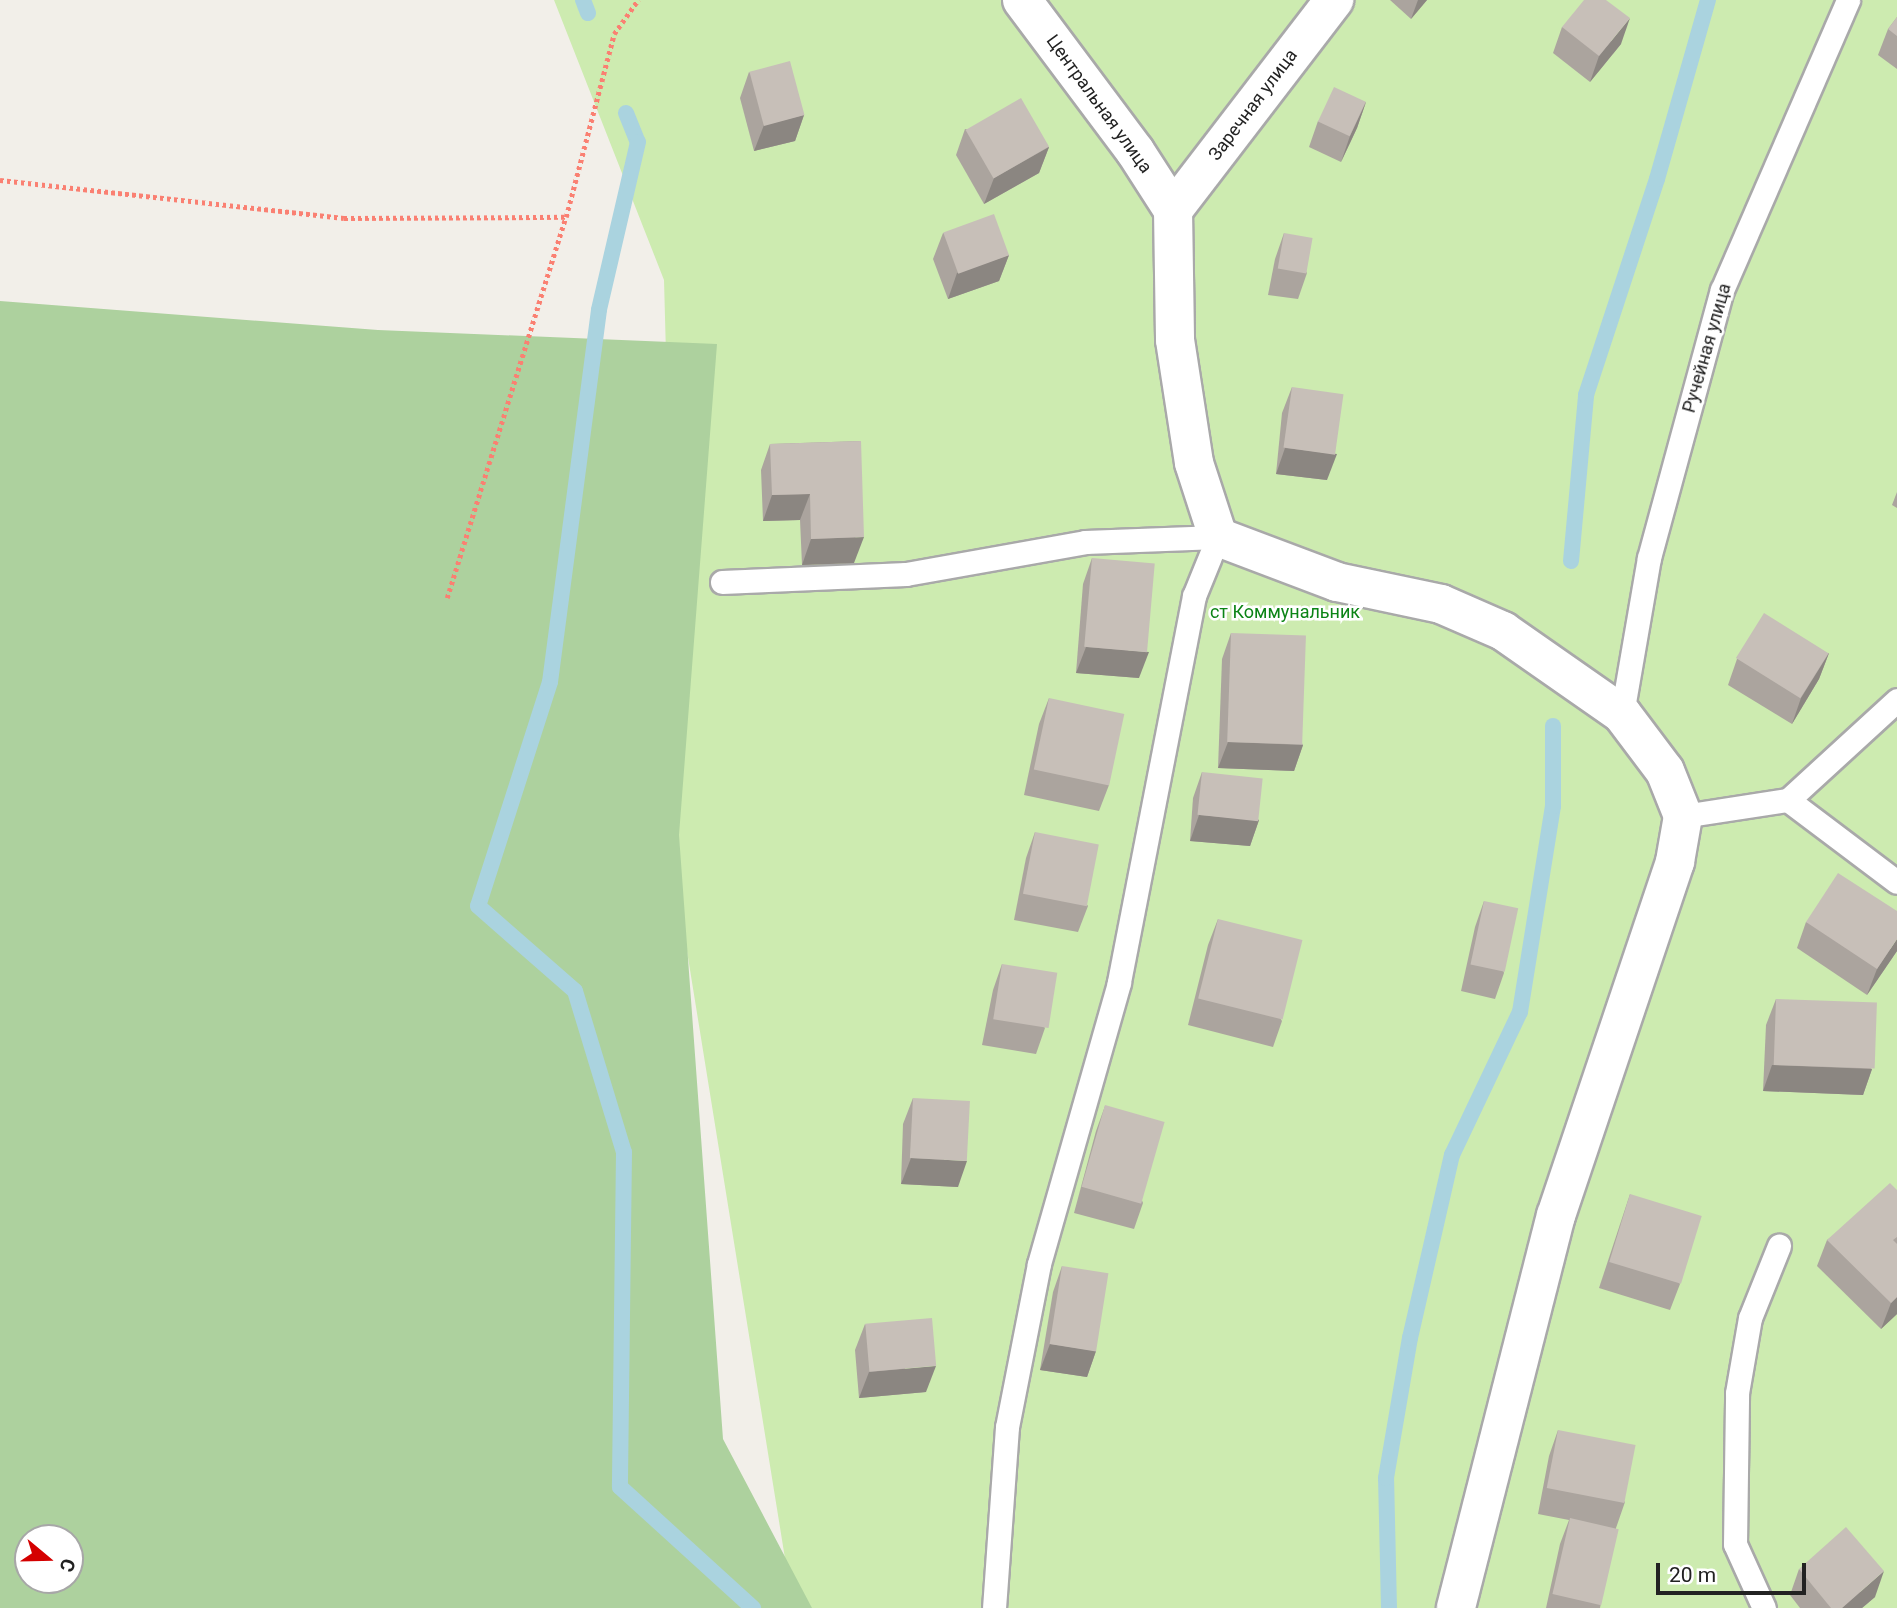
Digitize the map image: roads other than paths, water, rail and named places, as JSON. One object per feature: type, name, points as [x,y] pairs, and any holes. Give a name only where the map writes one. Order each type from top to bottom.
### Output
[{"type":"street","name":"Центральная улица","points":[[1023,0],[1135,150],[1173,210]]},
{"type":"street","name":"Заречная улица","points":[[1173,210],[1334,0]]},
{"type":"street","points":[[1173,210],[1175,340],[1194,463],[1218,537],[1337,582],[1441,604],[1503,631],[1622,714],[1665,771],[1683,816],[1675,862],[1556,1215],[1456,1608]]},
{"type":"lane","name":"Ручейная улица","points":[[1622,714],[1648,558],[1722,290],[1848,0]]},
{"type":"lane","points":[[722,582],[906,573],[1085,542],[1218,537],[1194,596],[1119,983],[1039,1264],[1007,1427],[994,1608]]},
{"type":"lane","points":[[1683,816],[1788,800],[1897,700]]},
{"type":"lane","points":[[1788,800],[1897,882]]},
{"type":"lane","points":[[1763,1608],[1735,1545],[1737,1393],[1750,1318],[1779,1247]]},
{"type":"waterway","points":[[583,0],[588,13]]},
{"type":"waterway","points":[[1571,561],[1586,395],[1657,179],[1708,0]]},
{"type":"waterway","points":[[626,113],[638,142],[599,310],[550,682],[478,906],[575,991],[624,1152],[620,1487],[753,1608]]},
{"type":"waterway","points":[[1389,1608],[1386,1478],[1410,1338],[1452,1155],[1520,1012],[1553,806],[1553,726]]},
{"type":"park label","name":"ст Коммунальник","points":[[1285,612]]}]
